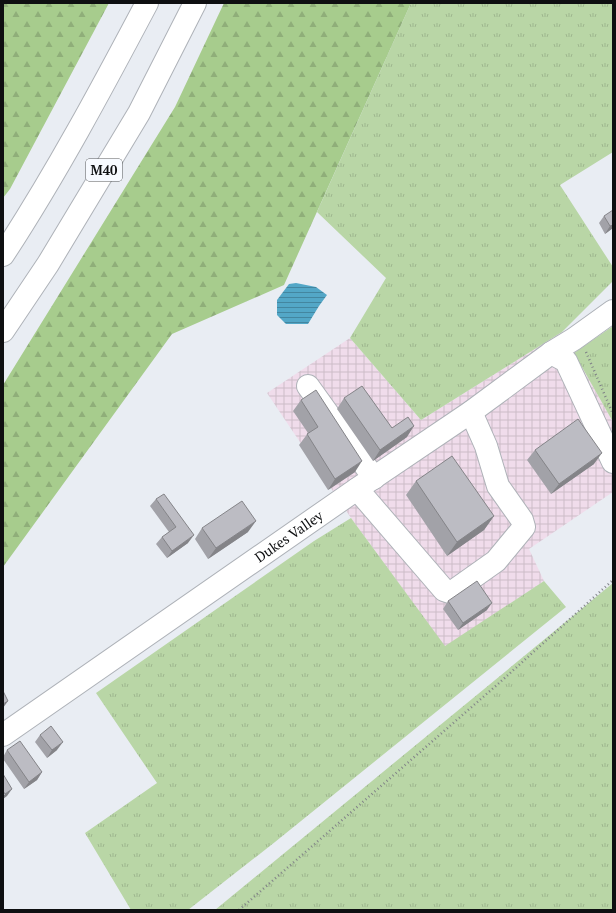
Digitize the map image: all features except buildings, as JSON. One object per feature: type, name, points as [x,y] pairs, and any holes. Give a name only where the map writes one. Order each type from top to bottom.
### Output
[{"type":"main road","points":[[3,254],[23,225],[100,93],[147,3]]},
{"type":"main road","name":"M40","points":[[3,331],[48,264],[139,113],[195,3]]},
{"type":"main road","name":"Dukes Valley","points":[[3,735],[365,483],[471,412],[551,353],[574,339],[613,310]]},
{"type":"main road","points":[[551,353],[566,361],[613,462]]},
{"type":"main road","points":[[308,386],[365,483],[444,590],[450,592],[496,561],[524,527],[522,520],[498,486],[486,446],[471,412]]},
{"type":"path","points":[[574,339],[586,353],[613,414]]},
{"type":"path","points":[[239,910],[492,690],[613,580]]},
{"type":"shaded area","points":[[562,332],[613,422],[613,492],[529,549],[544,581],[445,647],[351,518],[267,393],[350,338],[421,420]]},
{"type":"green space","points":[[3,3],[109,3],[10,189],[3,198]]},
{"type":"green space","points":[[224,3],[411,3],[284,285],[172,334],[3,567],[3,385],[175,107]]},
{"type":"green space","points":[[411,3],[613,3],[613,152],[560,185],[613,267],[613,281],[562,332],[421,420],[350,338],[386,278],[317,212]]},
{"type":"green space","points":[[613,326],[613,422],[574,353]]},
{"type":"green space","points":[[351,518],[445,646],[544,581],[566,607],[275,842],[188,910],[131,910],[85,833],[157,783],[96,693],[314,541]]},
{"type":"green space","points":[[613,583],[613,910],[215,910]]},
{"type":"water","points":[[296,283],[316,287],[327,295],[308,324],[286,324],[277,315],[277,300],[289,284]]}]
